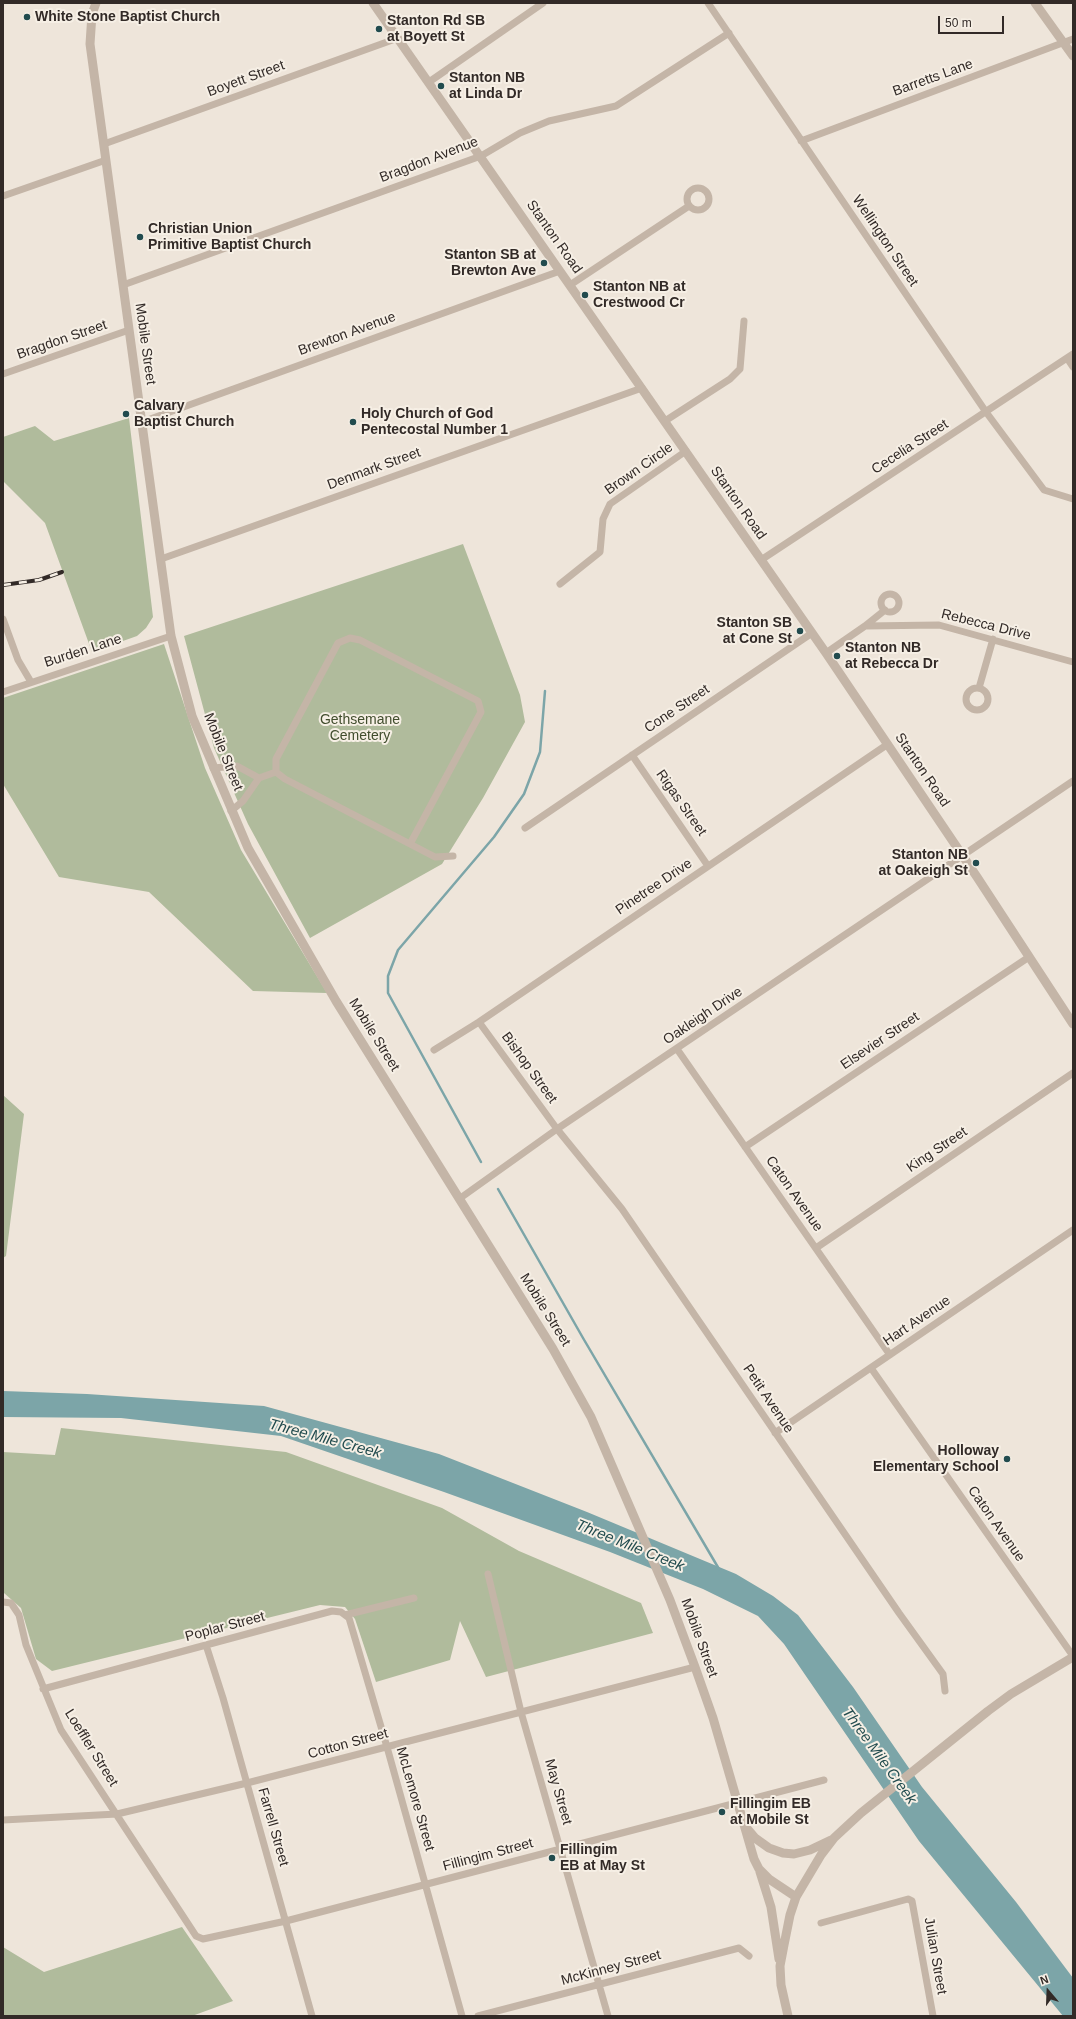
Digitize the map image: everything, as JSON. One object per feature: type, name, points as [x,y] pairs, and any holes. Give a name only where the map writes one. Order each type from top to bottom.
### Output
[{"type":"street","name":"Mobile Street","points":[[96,3],[92,14],[90,44],[171,636],[192,716],[248,848],[336,1001],[577,1390],[611,1460],[670,1600],[713,1718],[749,1848],[759,1869],[769,1879],[796,1897]]},
{"type":"street","name":"Stanton Road","points":[[373,3],[826,652],[1073,1024]]},
{"type":"street","points":[[429,82],[543,3]]},
{"type":"street","name":"Wellington Street","points":[[708,3],[986,412],[1044,490],[1073,499]]},
{"type":"street","points":[[1035,3],[1073,56]]},
{"type":"street","name":"Bragdon Avenue","points":[[123,285],[481,156],[520,133],[549,121],[616,106],[728,33]]},
{"type":"street","name":"Boyett Street","points":[[104,144],[398,38]]},
{"type":"street","name":"Barretts Lane","points":[[801,141],[1073,39]]},
{"type":"street","points":[[3,196],[106,160]]},
{"type":"street","points":[[570,284],[689,206]]},
{"type":"street","name":"Brewton Avenue","points":[[142,422],[560,271]]},
{"type":"street","points":[[664,421],[730,379],[740,369],[744,321]]},
{"type":"street","name":"Bragdon Street","points":[[3,374],[129,330]]},
{"type":"street","points":[[1070,356],[1073,367]]},
{"type":"street","name":"Cecelia Street","points":[[761,560],[1070,356]]},
{"type":"street","name":"Denmark Street","points":[[161,559],[642,388]]},
{"type":"street","name":"Brown Circle","points":[[560,584],[600,552],[603,518],[610,504],[686,451]]},
{"type":"street","points":[[826,652],[865,626],[885,610]]},
{"type":"street","points":[[3,619],[18,660],[31,682]]},
{"type":"street","name":"Rebecca Drive","points":[[865,626],[939,625],[1073,662]]},
{"type":"street","name":"Cone Street","points":[[525,828],[812,633]]},
{"type":"street","name":"Burden Lane","points":[[3,692],[171,636]]},
{"type":"street","points":[[276,772],[276,759],[338,643],[350,638],[360,640],[478,701],[481,712],[410,844]]},
{"type":"street","points":[[979,688],[993,639]]},
{"type":"street","name":"Pinetree Drive","points":[[434,1050],[480,1022],[888,744]]},
{"type":"street","name":"Rigas Street","points":[[632,755],[708,866]]},
{"type":"street","points":[[213,768],[237,766],[259,778]]},
{"type":"street","points":[[231,810],[243,801],[259,778],[276,772]]},
{"type":"street","points":[[276,772],[285,779],[435,857],[453,856]]},
{"type":"street","name":"Oakleigh Drive","points":[[459,1199],[557,1129],[1073,781]]},
{"type":"street","name":"Elsevier Street","points":[[745,1147],[1029,957]]},
{"type":"street","name":"Bishop Street","points":[[480,1022],[557,1129]]},
{"type":"street","name":"Caton Avenue","points":[[677,1049],[890,1355]]},
{"type":"street","name":"King Street","points":[[816,1248],[1073,1073]]},
{"type":"street","name":"Petit Avenue","points":[[557,1129],[622,1209],[775,1433],[943,1674],[945,1691]]},
{"type":"street","name":"Hart Avenue","points":[[775,1433],[1073,1230]]},
{"type":"street","name":"Caton Avenue","points":[[871,1368],[1073,1656]]},
{"type":"street","name":"May Street","points":[[488,1574],[521,1712],[608,2016]]},
{"type":"street","name":"Poplar Street","points":[[43,1689],[332,1611],[341,1612],[345,1615],[414,1598]]},
{"type":"street","name":"Loeffler Street","points":[[3,1602],[11,1603],[19,1615],[26,1645],[61,1730],[174,1902]]},
{"type":"street","name":"McLemore Street","points":[[345,1615],[349,1618],[387,1747],[462,2016]]},
{"type":"street","name":"Farrell Street","points":[[206,1645],[247,1783],[312,2016]]},
{"type":"street","points":[[780,1966],[790,1916],[796,1897],[821,1854],[834,1838],[861,1813],[1010,1694],[1073,1656]]},
{"type":"street","name":"Cotton Street","points":[[3,1820],[117,1814],[247,1783],[695,1667]]},
{"type":"street","name":"Fillingim Street","points":[[174,1902],[196,1936],[203,1939],[286,1921],[824,1780]]},
{"type":"street","points":[[743,1823],[755,1838],[769,1848],[794,1854],[810,1850],[834,1838]]},
{"type":"street","points":[[759,1869],[771,1907],[780,1966],[781,1985],[788,2016]]},
{"type":"street","name":"Julian Street","points":[[821,1923],[908,1899],[912,1901],[933,2016]]},
{"type":"street","name":"McKinney Street","points":[[478,2016],[739,1948],[749,1956]]},
{"type":"green space","points":[[129,418],[153,617],[146,628],[137,636],[92,652],[45,523],[3,481],[3,437],[35,426],[54,441]]},
{"type":"green space","name":"Gethsemane Cemetery","points":[[463,544],[520,695],[525,722],[483,798],[442,864],[310,938],[248,824],[214,748],[184,636]]},
{"type":"green space","points":[[164,644],[205,768],[241,850],[327,993],[253,991],[149,892],[59,877],[3,784],[3,698]]},
{"type":"green space","points":[[3,1095],[24,1114],[6,1256],[3,1258]]},
{"type":"green space","points":[[61,1428],[286,1452],[442,1508],[519,1551],[641,1603],[653,1633],[486,1677],[460,1621],[450,1660],[376,1682],[355,1619],[345,1607],[320,1605],[52,1671],[36,1659],[21,1608],[4,1593],[3,1452],[55,1455]]},
{"type":"green space","points":[[182,1927],[233,2001],[192,2016],[3,2016],[3,1947],[44,1972]]},
{"type":"water","name":"Three Mile Creek","points":[[3,1391],[87,1394],[264,1406],[439,1454],[587,1512],[736,1574],[773,1596],[798,1615],[853,1687],[922,1787],[1016,1902],[1073,1978],[1073,2016],[1063,2016],[919,1841],[784,1644],[758,1616],[703,1589],[610,1552],[444,1492],[281,1436],[121,1418],[3,1417]]},
{"type":"waterway","points":[[481,1162],[388,993],[388,976],[398,950],[494,837],[524,794],[540,752],[545,691]]},
{"type":"waterway","points":[[498,1189],[583,1338],[719,1569]]},
{"type":"railway","points":[[3,585],[39,580],[62,572]]},
{"type":"place","name":"White Stone Baptist Church","points":[[27,17]]},
{"type":"place","name":"Stanton Rd SB at Boyett St","points":[[379,29]]},
{"type":"place","name":"Stanton NB at Linda Dr","points":[[441,86]]},
{"type":"place","name":"Christian Union Primitive Baptist Church","points":[[140,237]]},
{"type":"place","name":"Stanton SB at Brewton Ave","points":[[544,263]]},
{"type":"place","name":"Stanton NB at Crestwood Cr","points":[[585,295]]},
{"type":"place","name":"Calvary Baptist Church","points":[[126,414]]},
{"type":"place","name":"Holy Church of God Pentecostal Number 1","points":[[353,422]]},
{"type":"place","name":"Stanton SB at Cone St","points":[[800,631]]},
{"type":"place","name":"Stanton NB at Rebecca Dr","points":[[837,656]]},
{"type":"place","name":"Stanton NB at Oakeigh St","points":[[976,863]]},
{"type":"place","name":"Holloway Elementary School","points":[[1007,1459]]},
{"type":"place","name":"Fillingim EB at Mobile St","points":[[722,1812]]},
{"type":"place","name":"Fillingim EB at May St","points":[[552,1858]]}]
